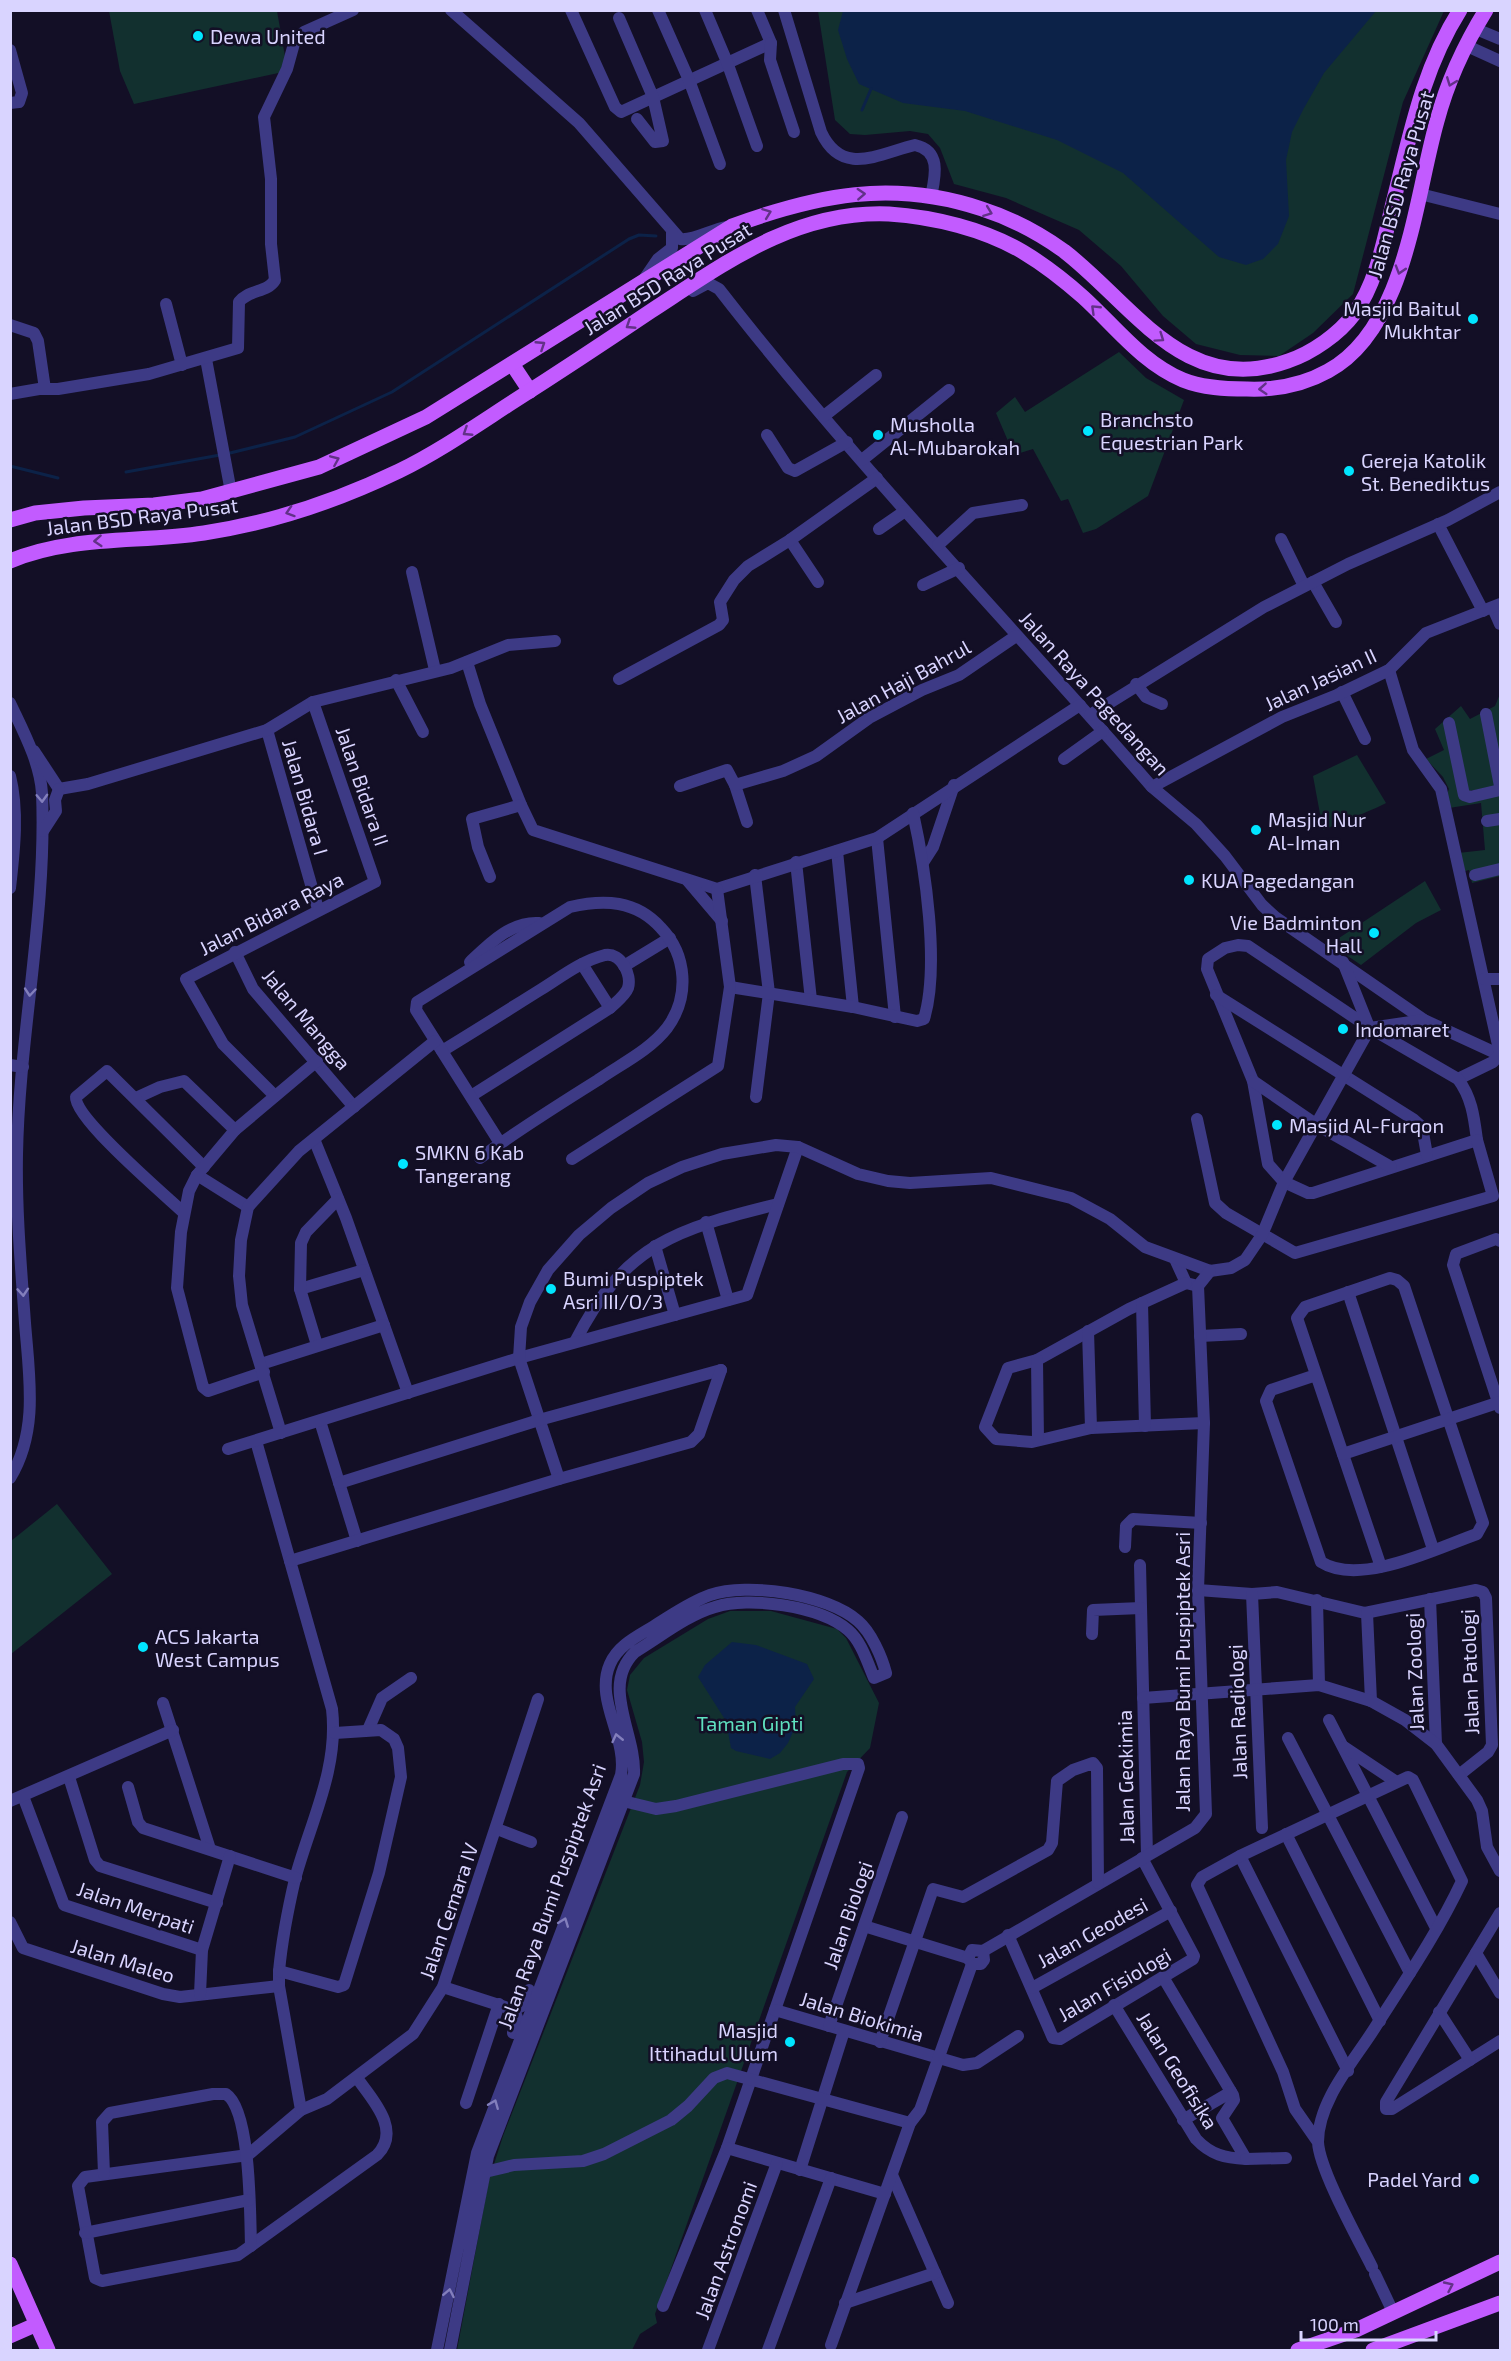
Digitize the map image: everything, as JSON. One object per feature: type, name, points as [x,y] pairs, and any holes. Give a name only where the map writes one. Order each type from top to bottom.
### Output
[{"type":"main road","name":"Jalan BSD Raya Pusat","points":[[10,520],[75,509],[154,505],[202,499],[319,467],[377,442],[426,417],[645,278],[732,226],[803,202],[834,195],[886,192],[931,197],[980,208],[1033,231],[1062,250],[1089,272],[1155,336],[1203,363],[1225,368],[1274,366],[1296,359],[1337,332],[1353,315],[1364,297],[1381,254],[1419,97],[1433,59],[1460,10]]},
{"type":"main road","name":"Jalan BSD Raya Pusat","points":[[10,561],[55,546],[205,533],[265,520],[337,497],[397,472],[438,450],[749,248],[807,224],[883,214],[920,217],[971,230],[1021,251],[1071,287],[1158,367],[1197,385],[1222,389],[1263,390],[1289,386],[1332,369],[1354,350],[1387,304],[1400,272],[1437,118],[1467,46],[1486,10]]},
{"type":"main road","points":[[803,202],[807,224]]},
{"type":"main road","points":[[512,364],[530,391]]},
{"type":"main road","points":[[1222,389],[1225,368]]},
{"type":"main road","points":[[1298,2350],[1356,2330],[1500,2262]]},
{"type":"main road","points":[[10,2264],[48,2350]]},
{"type":"main road","points":[[1373,2350],[1500,2303]]},
{"type":"main road","points":[[10,2336],[35,2325]]},
{"type":"main road","points":[[10,2345],[13,2350]]},
{"type":"street","points":[[10,394],[58,389],[149,374],[238,348],[239,302],[249,292],[266,288],[275,280],[271,244],[271,179],[264,117],[288,69],[295,40],[304,32],[353,10]]},
{"type":"street","points":[[451,10],[579,123],[672,233],[686,240],[710,230],[732,226]]},
{"type":"street","points":[[571,10],[616,109],[623,111],[771,43]]},
{"type":"street","points":[[658,10],[720,164]]},
{"type":"street","points":[[705,10],[727,62],[757,147]]},
{"type":"street","points":[[757,10],[771,43],[770,60],[794,132]]},
{"type":"street","points":[[784,10],[821,132],[831,150],[855,160],[915,145],[920,147],[933,157],[936,168],[931,197]]},
{"type":"street","points":[[619,18],[653,97],[663,141],[655,142],[636,119]]},
{"type":"street","points":[[1476,29],[1500,39]]},
{"type":"street","points":[[1467,46],[1500,61]]},
{"type":"street","points":[[10,50],[22,93],[19,102],[10,103]]},
{"type":"street","points":[[1420,194],[1500,214]]},
{"type":"street","points":[[645,278],[658,259],[672,248],[672,233]]},
{"type":"street","points":[[719,289],[717,276],[749,248]]},
{"type":"street","points":[[654,310],[673,303],[708,283],[719,289]]},
{"type":"street","name":"Jalan Raya Pagedangan","points":[[719,289],[774,361],[847,442],[905,512],[959,568],[1016,636],[1090,715],[1152,787],[1196,824],[1262,905],[1424,1020],[1500,1054]]},
{"type":"street","points":[[166,304],[182,365]]},
{"type":"street","points":[[10,325],[34,333],[38,341],[45,389]]},
{"type":"street","points":[[206,359],[231,492]]},
{"type":"street","points":[[824,416],[876,375]]},
{"type":"street","points":[[862,460],[949,390]]},
{"type":"street","points":[[767,435],[788,468],[795,471],[847,442]]},
{"type":"street","points":[[619,679],[719,625],[723,620],[720,602],[734,580],[748,566],[790,540],[877,478]]},
{"type":"street","points":[[1090,715],[1136,684],[1264,607],[1500,492]]},
{"type":"street","points":[[938,545],[973,513],[1022,505]]},
{"type":"street","points":[[879,529],[905,512]]},
{"type":"street","points":[[1438,524],[1500,624]]},
{"type":"street","points":[[1281,539],[1308,584],[1336,622]]},
{"type":"street","points":[[790,540],[818,582]]},
{"type":"street","points":[[923,585],[959,568]]},
{"type":"street","points":[[412,572],[435,670]]},
{"type":"street","name":"Jalan Jasian II","points":[[1152,787],[1282,717],[1389,670],[1426,633],[1492,608]]},
{"type":"street","name":"Jalan Haji Bahrul","points":[[735,785],[783,771],[816,756],[869,718],[922,690],[958,675],[1016,636]]},
{"type":"street","points":[[59,789],[88,784],[267,730],[313,702],[467,662],[508,645],[555,641]]},
{"type":"street","points":[[467,662],[480,704],[520,805],[533,830],[717,889],[877,838],[954,785],[1080,705]]},
{"type":"street","points":[[1389,670],[1413,750],[1441,789],[1500,1054],[1493,1062],[1458,1079]]},
{"type":"street","points":[[396,680],[423,732]]},
{"type":"street","points":[[1136,684],[1146,697],[1162,705]]},
{"type":"street","points":[[1342,692],[1365,739]]},
{"type":"street","name":"Jalan Bidara II","points":[[313,702],[374,884]]},
{"type":"street","points":[[10,703],[29,744],[42,789],[43,831],[17,1066],[18,1225],[31,1406],[27,1439],[10,1478]]},
{"type":"street","points":[[1449,723],[1464,795],[1470,797],[1500,788],[1486,714]]},
{"type":"street","name":"Jalan Bidara I","points":[[267,730],[318,909]]},
{"type":"street","points":[[1064,759],[1103,731]]},
{"type":"street","points":[[29,744],[48,768],[51,780],[59,789]]},
{"type":"street","points":[[680,786],[727,770],[735,785],[747,822]]},
{"type":"street","points":[[10,776],[14,791],[15,843],[10,888]]},
{"type":"street","points":[[924,861],[933,847],[954,785]]},
{"type":"street","points":[[43,831],[56,811],[55,800],[59,789]]},
{"type":"street","points":[[490,878],[478,847],[472,819],[520,805]]},
{"type":"street","points":[[730,987],[853,1007],[921,1021],[930,997],[924,861],[913,813]]},
{"type":"street","points":[[1487,821],[1500,819]]},
{"type":"street","points":[[877,838],[895,1017]]},
{"type":"street","points":[[837,851],[853,1007]]},
{"type":"street","points":[[796,862],[811,1000]]},
{"type":"street","points":[[1475,875],[1500,869]]},
{"type":"street","points":[[755,875],[769,993],[756,1097]]},
{"type":"street","points":[[688,881],[722,921]]},
{"type":"street","name":"Jalan Bidara Raya","points":[[275,1096],[216,1035],[187,977],[318,909],[374,884]]},
{"type":"street","points":[[572,1159],[718,1066],[730,987],[717,889]]},
{"type":"street","points":[[480,1158],[633,1057],[674,1018],[683,980],[679,954],[670,938],[653,919],[640,910],[598,901],[570,907],[540,923],[520,925],[492,940],[470,962],[464,973],[417,1002],[415,1006],[500,1143]]},
{"type":"street","points":[[624,966],[670,938]]},
{"type":"street","points":[[1197,1119],[1215,1203],[1226,1214],[1295,1253],[1301,1254],[1489,1198],[1494,1192],[1477,1140],[1473,1107],[1467,1091],[1458,1079],[1370,1028],[1248,946],[1225,948],[1209,959],[1207,969],[1253,1081],[1268,1164],[1284,1182],[1308,1193],[1313,1192],[1477,1140]]},
{"type":"street","name":"Jalan Mangga","points":[[235,952],[253,990],[317,1061],[354,1107]]},
{"type":"street","points":[[281,1433],[242,1305],[239,1276],[248,1208],[282,1167],[314,1139],[439,1046],[582,964],[613,955],[624,966],[628,975],[628,988],[610,1008],[471,1096]]},
{"type":"street","points":[[1343,962],[1370,1028]]},
{"type":"street","points":[[582,964],[610,1008]]},
{"type":"street","points":[[1485,979],[1500,979]]},
{"type":"street","points":[[1216,995],[1422,1126],[1427,1155]]},
{"type":"street","points":[[1370,1028],[1424,1020]]},
{"type":"street","points":[[1204,1423],[1091,1428],[1038,1440],[1001,1441],[989,1434],[985,1427],[1004,1373],[1008,1368],[1037,1360],[1142,1303],[1192,1285],[1210,1271],[1239,1264],[1262,1235],[1284,1182],[1370,1028]]},
{"type":"street","points":[[317,1061],[235,1130],[201,1171],[189,1191],[184,1213],[177,1288],[203,1387],[208,1390],[317,1345],[384,1325]]},
{"type":"street","points":[[184,1213],[94,1129],[75,1100],[104,1071],[107,1071],[136,1098],[201,1171],[248,1208]]},
{"type":"street","points":[[136,1098],[160,1087],[184,1081],[235,1130]]},
{"type":"street","points":[[1253,1081],[1317,1125],[1391,1167]]},
{"type":"street","points":[[314,1139],[408,1393]]},
{"type":"street","points":[[559,1479],[519,1358],[521,1327],[530,1302],[548,1270],[579,1235],[611,1208],[648,1183],[682,1167],[722,1154],[776,1145],[798,1146],[858,1174],[888,1181],[910,1183],[991,1178],[1071,1198],[1110,1219],[1145,1246],[1210,1271]]},
{"type":"street","points":[[228,1449],[519,1358],[747,1295],[798,1146]]},
{"type":"street","points":[[317,1345],[300,1289],[302,1237],[338,1199]]},
{"type":"street","points":[[575,1342],[588,1317],[609,1286],[634,1260],[655,1246],[706,1221],[778,1204]]},
{"type":"street","points":[[706,1221],[728,1300]]},
{"type":"street","points":[[1343,1454],[1448,1419],[1500,1405],[1453,1265],[1456,1254],[1462,1250],[1496,1239],[1500,1241]]},
{"type":"street","points":[[655,1246],[675,1315]]},
{"type":"street","points":[[1175,1259],[1192,1285]]},
{"type":"street","points":[[300,1289],[364,1270]]},
{"type":"street","points":[[1316,1375],[1271,1390],[1266,1401],[1321,1562],[1358,1572],[1381,1567],[1477,1534],[1483,1526],[1404,1286],[1390,1278],[1299,1311],[1297,1318],[1381,1567]]},
{"type":"street","name":"Jalan Raya Bumi Puspiptek Asri","points":[[970,1961],[972,1950],[983,1951],[1195,1828],[1206,1814],[1198,1590],[1204,1423],[1200,1336],[1192,1285]]},
{"type":"street","points":[[1348,1292],[1433,1549]]},
{"type":"street","points":[[1142,1303],[1145,1426]]},
{"type":"street","points":[[1088,1331],[1091,1428]]},
{"type":"street","points":[[1200,1336],[1241,1334]]},
{"type":"street","points":[[1037,1360],[1038,1440]]},
{"type":"street","points":[[290,1561],[559,1479],[691,1442],[699,1434],[721,1370],[540,1420],[339,1483]]},
{"type":"street","points":[[320,1421],[357,1541]]},
{"type":"street","points":[[256,1441],[332,1709],[335,1733],[316,1819],[296,1878],[279,1971],[279,1986],[301,2110]]},
{"type":"street","points":[[1125,1547],[1126,1526],[1133,1519],[1201,1523]]},
{"type":"street","name":"Jalan Geokimia","points":[[1140,1565],[1144,1856]]},
{"type":"street","name":"Jalan Raya Bumi Puspiptek Asri","points":[[437,2350],[474,2199],[501,2122],[625,1801],[634,1766],[618,1689],[622,1670],[635,1652],[714,1607],[753,1601],[773,1602],[838,1622],[858,1641],[875,1678],[886,1672],[869,1634],[860,1622],[846,1612],[773,1590],[711,1595],[627,1642],[610,1663],[606,1677],[606,1692],[623,1768],[477,2153],[474,2199],[450,2350]]},
{"type":"street","name":"Jalan Patologi","points":[[1198,1590],[1252,1594],[1277,1592],[1367,1613],[1476,1590],[1482,1592],[1486,1598],[1492,1745],[1488,1752],[1459,1774]]},
{"type":"street","name":"Jalan Radiologi","points":[[1252,1594],[1262,1828]]},
{"type":"street","name":"Jalan Zoologi","points":[[1430,1599],[1436,1744]]},
{"type":"street","points":[[1317,1600],[1319,1685],[1371,1701],[1405,1720],[1436,1744],[1459,1774],[1482,1811],[1487,1847],[1500,1871]]},
{"type":"street","points":[[1092,1634],[1093,1610],[1141,1608]]},
{"type":"street","points":[[1367,1613],[1371,1701]]},
{"type":"street","points":[[368,1730],[382,1698],[411,1678]]},
{"type":"street","name":"Jalan Geokimia","points":[[1143,1698],[1319,1685]]},
{"type":"street","name":"Jalan Cemara IV","points":[[248,2155],[301,2110],[314,2106],[357,2078],[413,2034],[443,1987],[538,1699]]},
{"type":"street","points":[[163,1703],[210,1849]]},
{"type":"street","points":[[1329,1720],[1436,1928]]},
{"type":"street","points":[[10,1801],[173,1730]]},
{"type":"street","points":[[279,1971],[338,1988],[346,1983],[379,1873],[401,1777],[398,1748],[394,1739],[381,1730],[335,1733]]},
{"type":"street","points":[[1288,1738],[1410,1973]]},
{"type":"street","points":[[1342,1746],[1395,1781]]},
{"type":"street","points":[[612,1798],[657,1809],[843,1764],[858,1764],[860,1768],[727,2148],[663,2306]]},
{"type":"street","points":[[880,2042],[934,1888],[961,1897],[966,1896],[1048,1850],[1052,1843],[1057,1781],[1087,1764],[1093,1764],[1097,1768],[1098,1883]]},
{"type":"street","points":[[69,1777],[95,1860],[100,1866],[217,1903]]},
{"type":"street","points":[[1318,2142],[1325,2108],[1334,2088],[1348,2071],[1410,1973],[1460,1886],[1462,1877],[1413,1780],[1408,1777],[1367,1794],[1240,1856],[1202,1877],[1198,1889],[1283,2072],[1295,2109],[1318,2142],[1325,2167],[1393,2312]]},
{"type":"street","points":[[128,1786],[138,1822],[143,1828],[296,1878]]},
{"type":"street","name":"Jalan Merpati","points":[[23,1796],[64,1905],[202,1950]]},
{"type":"street","name":"Jalan Biologi","points":[[829,2026],[902,1817]]},
{"type":"street","points":[[497,1829],[531,1842]]},
{"type":"street","points":[[1286,1834],[1380,2021]]},
{"type":"street","points":[[200,1994],[202,1950],[230,1856]]},
{"type":"street","name":"Jalan Fisiologi","points":[[1008,1935],[1055,2040],[1190,1962],[1194,1956],[1144,1856]]},
{"type":"street","points":[[1240,1856],[1348,2071]]},
{"type":"street","name":"Jalan Geodesi","points":[[1032,1988],[1171,1911]]},
{"type":"street","points":[[1500,1913],[1386,2102],[1386,2109],[1392,2109],[1500,2041]]},
{"type":"street","name":"Jalan Maleo","points":[[10,1922],[16,1940],[23,1948],[163,1994],[180,1997],[279,1986]]},
{"type":"street","points":[[831,2345],[910,2123],[920,2110],[970,1961],[864,1926]]},
{"type":"street","points":[[1476,1953],[1500,1993]]},
{"type":"street","points":[[513,2010],[522,2006],[537,1973],[548,1964]]},
{"type":"street","name":"Jalan Geofisika","points":[[1163,1977],[1231,2092],[1234,2100],[1222,2118],[1246,2159]]},
{"type":"street","points":[[443,1987],[513,2010],[518,2020],[508,2049],[507,2069]]},
{"type":"street","points":[[466,2103],[499,2004]]},
{"type":"street","name":"Jalan Geofisika","points":[[1114,2005],[1183,2120],[1204,2148],[1223,2158],[1286,2158]]},
{"type":"street","name":"Jalan Biokimia","points":[[775,2010],[956,2064],[974,2064],[1018,2036]]},
{"type":"street","points":[[1439,2012],[1470,2060]]},
{"type":"street","points":[[800,2170],[844,2031]]},
{"type":"street","points":[[485,2172],[514,2165],[583,2162],[604,2154],[671,2120],[723,2073],[823,2097],[910,2123]]},
{"type":"street","points":[[248,2155],[85,2177],[78,2186],[95,2278],[102,2282],[233,2257],[377,2155],[384,2147],[384,2116],[357,2078]]},
{"type":"street","points":[[1183,2120],[1231,2092]]},
{"type":"street","points":[[104,2174],[102,2122],[110,2113],[213,2094],[226,2094],[233,2101],[248,2155],[251,2246]]},
{"type":"street","points":[[727,2148],[885,2194]]},
{"type":"street","name":"Jalan Astronomi","points":[[708,2350],[777,2163]]},
{"type":"street","points":[[892,2175],[948,2303]]},
{"type":"street","points":[[768,2350],[831,2178]]},
{"type":"street","points":[[85,2233],[249,2200]]},
{"type":"street","points":[[845,2304],[935,2273]]},
{"type":"green space","name":"Dewa United","points":[[109,11],[277,11],[286,62],[283,72],[134,104],[120,71]]},
{"type":"green space","points":[[818,11],[1444,11],[1403,102],[1353,294],[1313,333],[1279,356],[1240,355],[1196,344],[1163,316],[1121,266],[1079,230],[1006,198],[954,184],[940,148],[928,134],[910,131],[850,134],[835,120]]},
{"type":"green space","name":"Branchsto Equestrian Park","points":[[1119,352],[1146,378],[1184,400],[1148,496],[1096,529],[1083,533],[1068,499],[1061,501],[1033,449],[1014,455],[996,413],[1015,397],[1025,412]]},
{"type":"green space","points":[[1500,694],[1501,754],[1493,788],[1459,792],[1500,795],[1500,876],[1472,883],[1469,870],[1462,872],[1458,853],[1485,850],[1481,803],[1449,808],[1447,794],[1449,789],[1443,777],[1426,759],[1444,750],[1435,729],[1461,706],[1470,719],[1495,706]]},
{"type":"green space","points":[[1357,755],[1386,803],[1323,830],[1313,776]]},
{"type":"green space","name":"Vie Badminton Hall","points":[[1425,881],[1441,910],[1416,923],[1361,965],[1330,944]]},
{"type":"green space","points":[[57,1504],[112,1574],[11,1654],[11,1541]]},
{"type":"green space","name":"Taman Gipti","points":[[730,1611],[771,1611],[837,1629],[846,1638],[879,1703],[870,1748],[847,1772],[655,2314],[657,2323],[640,2334],[632,2350],[457,2350],[489,2180],[503,2136],[640,1785],[644,1762],[642,1742],[627,1690],[630,1675],[644,1658],[708,1619]]},
{"type":"water","points":[[843,10],[1376,11],[1324,73],[1304,108],[1292,132],[1286,160],[1289,216],[1278,244],[1263,259],[1246,265],[1219,257],[1123,173],[1057,140],[965,111],[903,103],[859,84],[847,59],[838,30]]},
{"type":"water","points":[[732,1642],[756,1645],[807,1664],[814,1679],[795,1707],[796,1725],[788,1743],[780,1753],[770,1759],[731,1748],[726,1721],[698,1677],[705,1665]]},
{"type":"waterway","points":[[862,110],[871,89]]},
{"type":"waterway","points":[[226,454],[295,437],[392,392],[629,239],[639,235],[656,236]]},
{"type":"waterway","points":[[126,472],[220,455]]},
{"type":"waterway","points":[[10,466],[58,478]]},
{"type":"place","name":"Dewa United","points":[[198,36]]},
{"type":"place","name":"Masjid Baitul Mukhtar","points":[[1473,319]]},
{"type":"place","name":"Branchsto Equestrian Park","points":[[1088,431]]},
{"type":"place","name":"Musholla Al-Mubarokah","points":[[878,435]]},
{"type":"place","name":"Gereja Katolik St. Benediktus","points":[[1349,471]]},
{"type":"place","name":"Masjid Nur Al-Iman","points":[[1256,830]]},
{"type":"place","name":"KUA Pagedangan","points":[[1189,880]]},
{"type":"place","name":"Vie Badminton Hall","points":[[1374,933]]},
{"type":"place","name":"Indomaret","points":[[1343,1029]]},
{"type":"place","name":"Masjid Al-Furqon","points":[[1277,1125]]},
{"type":"place","name":"SMKN 6 Kab Tangerang","points":[[403,1164]]},
{"type":"place","name":"Bumi Puspiptek Asri III/O/3","points":[[551,1289]]},
{"type":"place","name":"ACS Jakarta West Campus","points":[[143,1647]]},
{"type":"place","name":"Masjid Ittihadul Ulum","points":[[790,2042]]},
{"type":"place","name":"Padel Yard","points":[[1474,2179]]}]
